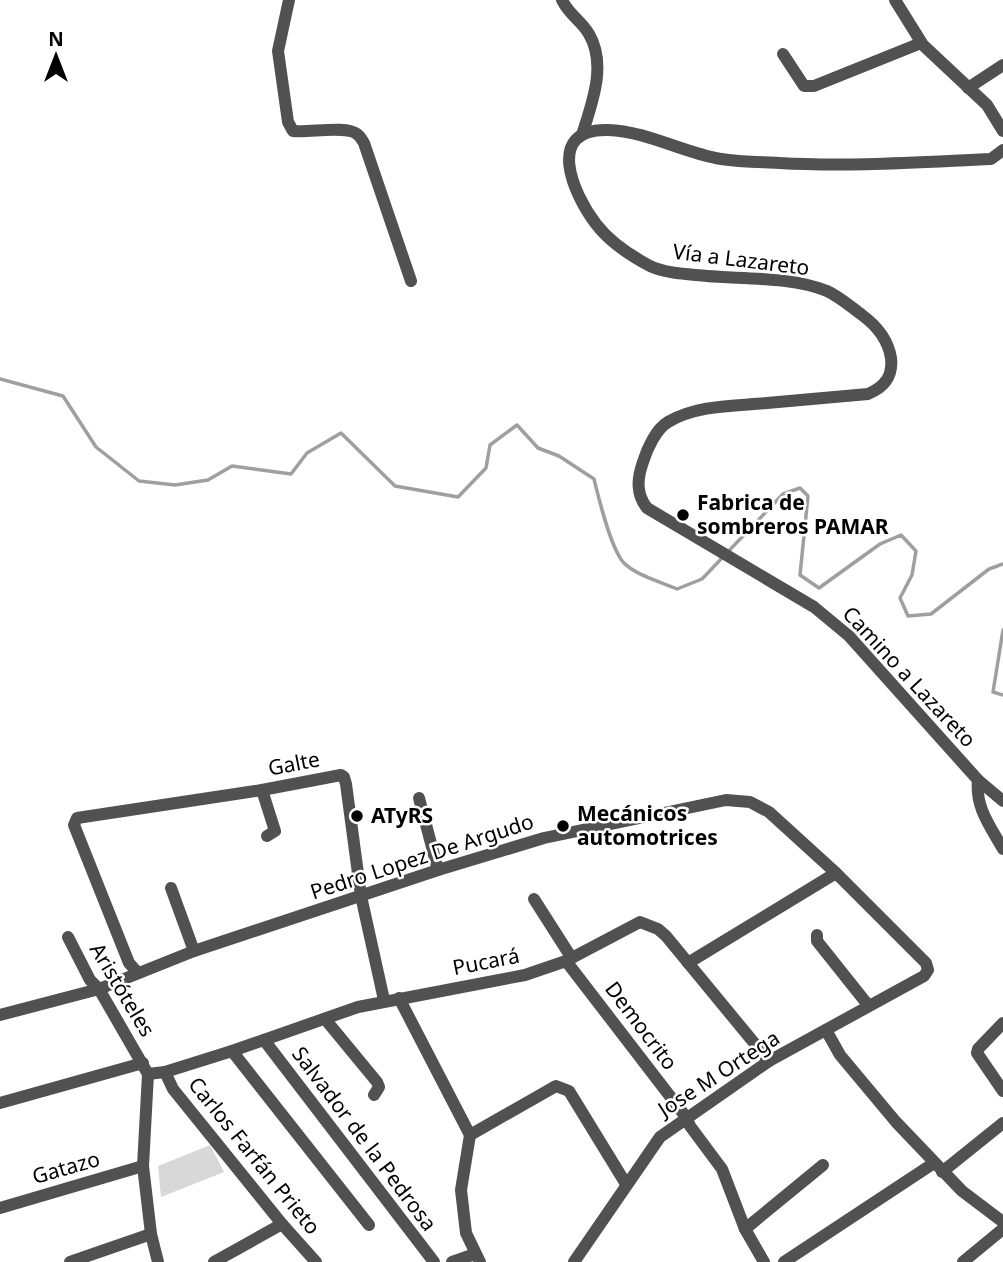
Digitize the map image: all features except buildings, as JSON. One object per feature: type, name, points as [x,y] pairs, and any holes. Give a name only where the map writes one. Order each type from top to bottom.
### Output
[{"type":"street","points":[[289,0],[278,51],[288,122],[293,131],[306,133],[347,130],[357,134],[364,144],[411,281]]},
{"type":"street","points":[[562,0],[568,13],[589,33],[597,59],[596,85],[582,135]]},
{"type":"street","points":[[895,0],[921,43],[987,105],[1003,131]]},
{"type":"street","points":[[783,54],[804,86],[814,86],[921,43]]},
{"type":"street","points":[[968,88],[1003,65]]},
{"type":"street","points":[[582,135],[592,131],[610,130],[679,146],[720,159],[819,165],[991,159],[1003,150]]},
{"type":"street","name":"Vía a Lazareto","points":[[582,135],[568,156],[578,197],[596,224],[636,258],[668,272],[796,283],[827,291],[873,323],[888,343],[891,361],[889,377],[882,388],[869,394],[715,407],[683,414],[665,423],[643,461],[638,479],[642,501],[648,508],[709,544]]},
{"type":"street","name":"Camino a Lazareto","points":[[709,544],[814,607],[849,636],[978,780],[1003,801]]},
{"type":"street","name":"Galte","points":[[138,973],[129,963],[74,825],[77,818],[261,790],[338,775],[344,777],[361,896],[384,1000]]},
{"type":"street","points":[[978,780],[976,794],[980,807],[1003,849]]},
{"type":"street","points":[[261,790],[275,831],[267,836]]},
{"type":"street","points":[[419,797],[438,870]]},
{"type":"street","name":"Pedro Lopez De Argudo","points":[[0,1015],[99,989],[194,951],[438,870],[544,838],[685,807],[738,799],[769,812],[836,873],[929,966]]},
{"type":"street","points":[[688,963],[836,873]]},
{"type":"street","points":[[171,888],[194,951]]},
{"type":"street","name":"Democrito","points":[[534,899],[569,959],[722,1169],[745,1229],[764,1262]]},
{"type":"street","name":"Pucará","points":[[0,1103],[145,1069],[165,1072],[384,1000],[525,975],[569,959],[640,922],[659,929],[769,1061]]},
{"type":"street","points":[[817,935],[817,941],[868,1005]]},
{"type":"street","name":"Aristóteles","points":[[68,937],[90,979],[99,989],[145,1069]]},
{"type":"street","name":"Jose M Ortega","points":[[574,1262],[660,1137],[769,1061],[924,975],[929,966]]},
{"type":"street","points":[[399,998],[470,1135],[461,1190],[466,1233],[478,1258],[452,1262]]},
{"type":"street","points":[[325,1019],[377,1082],[379,1087],[374,1095]]},
{"type":"street","points":[[1003,1023],[977,1053],[1003,1091]]},
{"type":"street","points":[[826,1030],[840,1055],[938,1168],[962,1191],[1003,1222]]},
{"type":"street","name":"Salvador de la Pedrosa","points":[[264,1040],[433,1262]]},
{"type":"street","points":[[232,1051],[369,1225]]},
{"type":"street","points":[[145,1069],[149,1082],[143,1166],[151,1234],[158,1262]]},
{"type":"street","name":"Carlos Farfán Prieto","points":[[165,1072],[173,1089],[316,1262]]},
{"type":"street","points":[[470,1135],[556,1086],[561,1087],[569,1090],[626,1184]]},
{"type":"street","points":[[784,1262],[938,1168],[1003,1122]]},
{"type":"street","points":[[745,1229],[823,1165]]},
{"type":"street","name":"Gatazo","points":[[0,1208],[143,1166]]},
{"type":"street","points":[[214,1262],[282,1224]]},
{"type":"street","points":[[963,1262],[1003,1229]]},
{"type":"street","points":[[71,1262],[151,1234]]},
{"type":"shaded area","points":[[210,1145],[224,1172],[161,1197],[158,1166]]},
{"type":"waterway","points":[[0,379],[63,396],[96,447],[139,481],[175,485],[208,480],[232,466],[291,474],[307,453],[341,433],[395,486],[458,497],[486,468],[490,445],[517,425],[538,448],[559,456],[594,479],[609,534],[623,562],[641,574],[677,589],[702,579],[783,494],[800,488],[808,496],[800,575],[819,588],[880,544],[901,535],[916,551],[912,575],[900,598],[908,616],[931,614],[989,569],[1003,564]]},
{"type":"waterway","points":[[1003,630],[993,692],[1003,695]]},
{"type":"place","name":"Fabrica de sombreros PAMAR","points":[[683,515]]},
{"type":"place","name":"ATyRS","points":[[357,816]]},
{"type":"place","name":"Mecánicos automotrices","points":[[563,826]]}]
